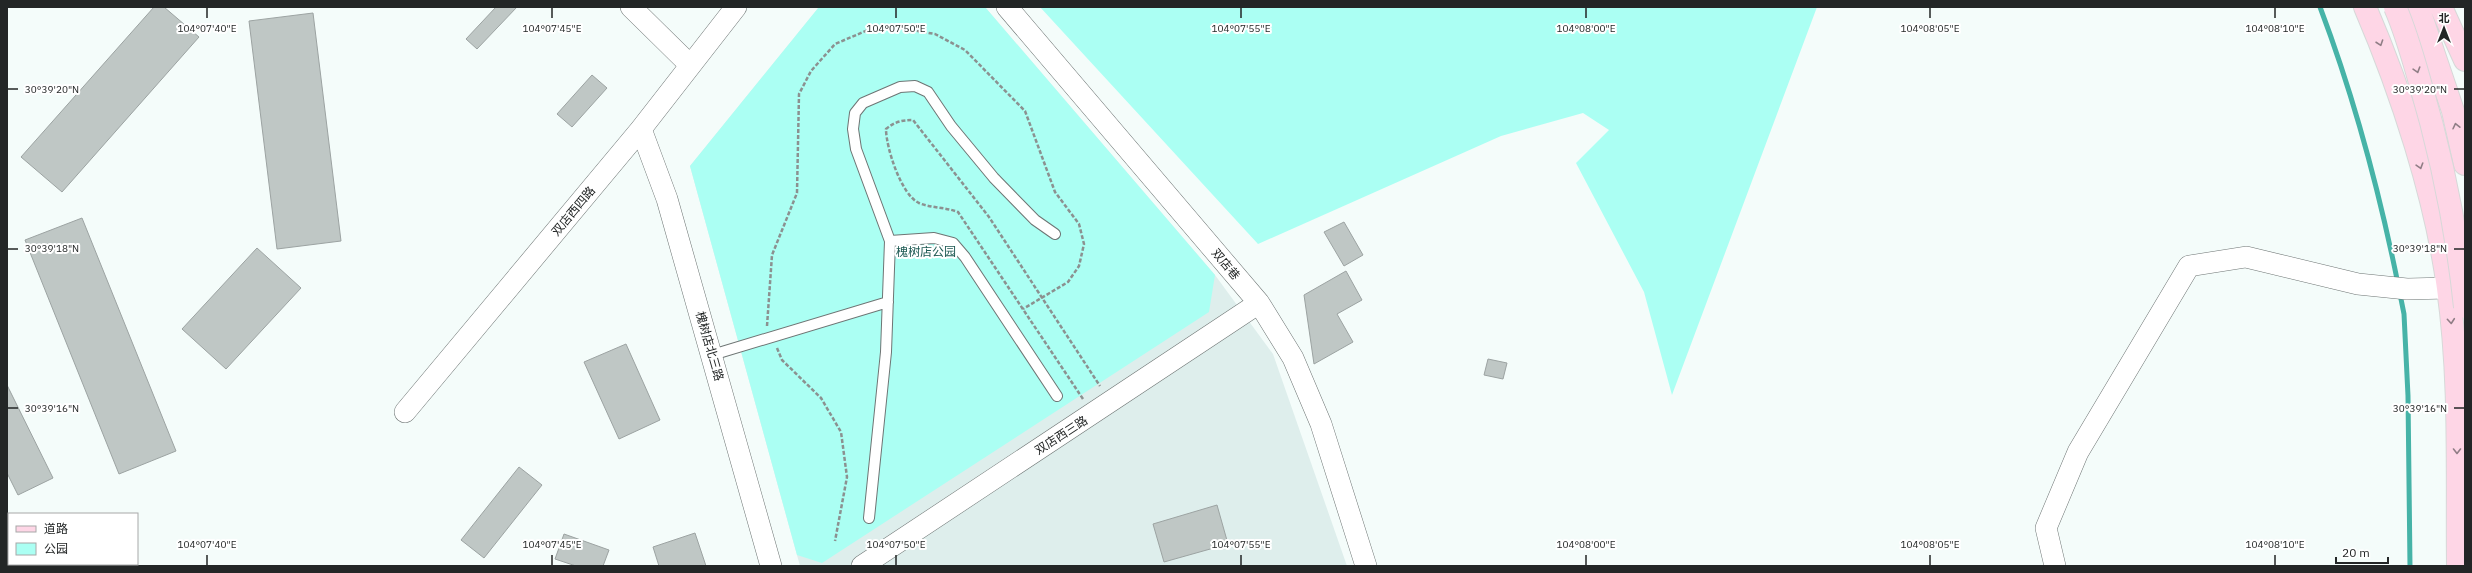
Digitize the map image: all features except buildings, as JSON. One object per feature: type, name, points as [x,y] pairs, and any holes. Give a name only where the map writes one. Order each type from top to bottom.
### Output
[{"type":"main road","points":[[2365,7],[2378,38],[2407,123],[2436,220],[2448,288],[2457,386],[2458,566]]},
{"type":"main road","points":[[2395,7],[2402,24],[2433,125],[2460,261],[2465,307]]},
{"type":"main road","points":[[2418,7],[2453,111],[2465,164]]},
{"type":"main road","points":[[2441,7],[2465,60]]},
{"type":"street","points":[[631,7],[690,65]]},
{"type":"street","name":"双店西四路","points":[[405,412],[641,129],[736,7]]},
{"type":"street","name":"双店巷","points":[[1006,7],[1259,303],[1293,358],[1321,424],[1366,566]]},
{"type":"street","name":"槐树店北三路","points":[[641,129],[667,199],[771,566]]},
{"type":"street","points":[[2436,220],[2465,213]]},
{"type":"street","points":[[2056,566],[2046,528],[2078,452],[2190,266],[2246,257],[2358,284],[2399,288],[2448,288]]},
{"type":"street","name":"双店西三路","points":[[862,566],[1259,303]]},
{"type":"lane","points":[[869,518],[886,352],[890,241],[856,149],[853,129],[855,113],[863,103],[900,87],[915,86],[928,92],[936,100],[951,126],[994,178],[1036,220],[1055,234]]},
{"type":"lane","points":[[890,241],[934,238],[953,242],[966,257],[1057,396]]},
{"type":"lane","points":[[712,355],[888,302]]},
{"type":"path","points":[[1092,414],[958,212],[946,207],[918,203],[909,196],[896,169],[886,138],[886,129],[892,123],[904,120],[913,120],[989,217],[1110,402]]},
{"type":"shaded area","name":"槐树店公园","points":[[819,7],[985,7],[1215,275],[1273,354],[1347,566],[800,566],[690,166]]},
{"type":"green space","name":"槐树店公园","points":[[819,7],[985,7],[1215,275],[1209,312],[822,563],[797,555],[690,166]]},
{"type":"green space","points":[[1040,7],[1817,7],[1672,395],[1644,292],[1576,163],[1609,130],[1583,113],[1501,136],[1258,244]]},
{"type":"waterway","points":[[2320,7],[2344,75],[2365,144],[2383,214],[2398,284]]},
{"type":"waterway","points":[[2400,294],[2404,314],[2408,396],[2410,566]]}]
